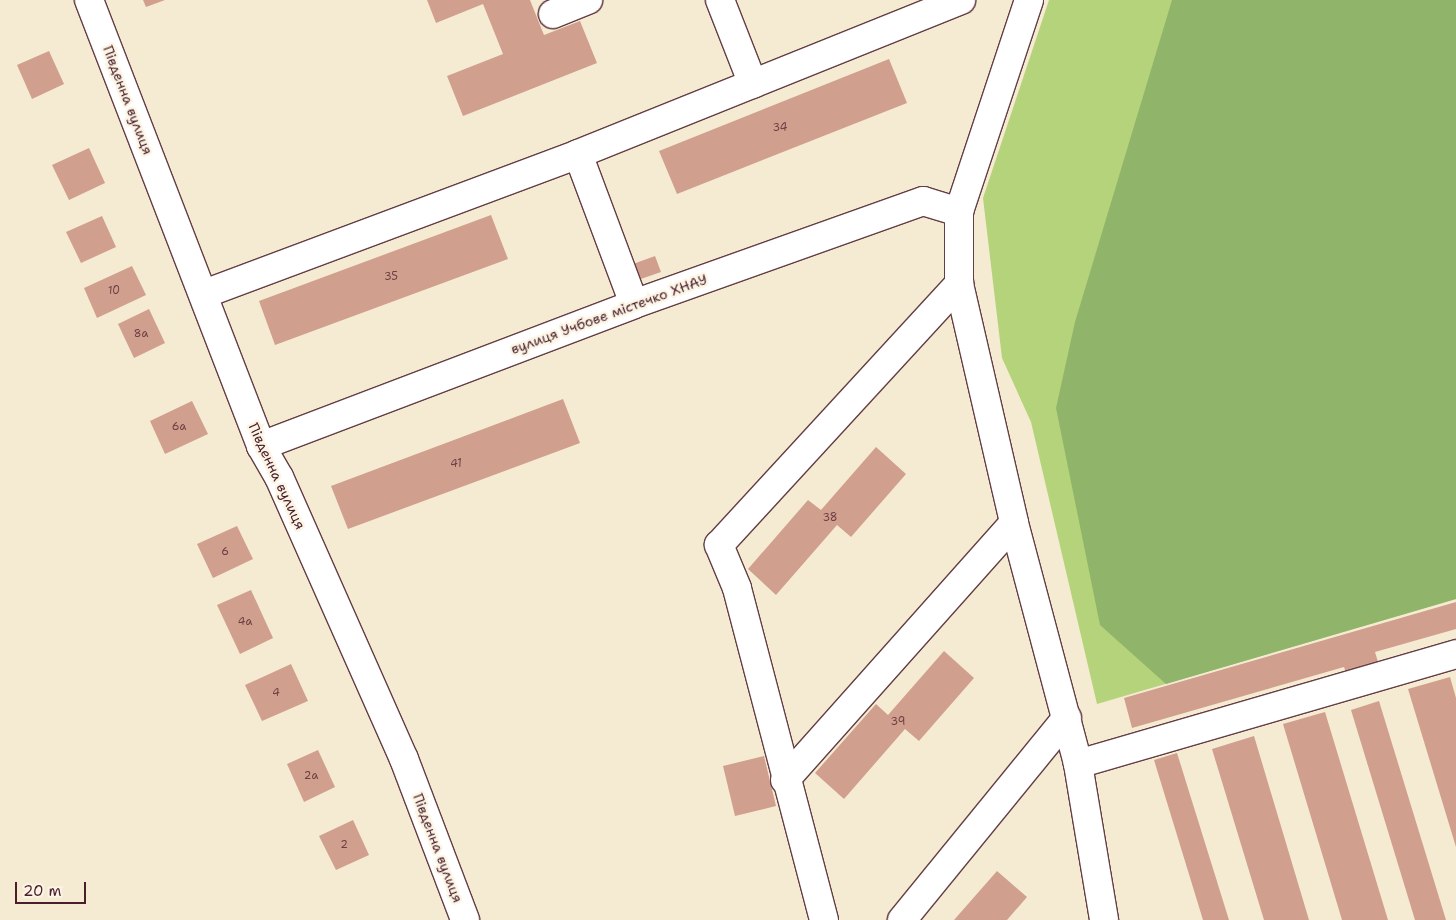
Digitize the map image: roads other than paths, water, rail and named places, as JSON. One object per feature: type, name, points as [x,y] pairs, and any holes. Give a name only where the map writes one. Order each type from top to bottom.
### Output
[{"type":"street","name":"Південна вулиця","points":[[89,0],[204,294],[260,446],[279,477],[404,759],[465,920]]},
{"type":"street","points":[[553,14],[588,0]]},
{"type":"street","points":[[720,0],[753,84]]},
{"type":"street","points":[[204,294],[578,154],[961,0]]},
{"type":"street","points":[[1029,0],[959,212],[960,284],[1014,523],[1078,764],[1104,920]]},
{"type":"street","points":[[578,154],[634,304]]},
{"type":"street","name":"вулиця Учбове містечко ХНАУ","points":[[260,446],[634,304],[922,201],[959,212]]},
{"type":"street","points":[[824,920],[785,780],[738,588],[719,544],[960,284]]},
{"type":"street","points":[[785,780],[1014,523]]},
{"type":"street","points":[[1078,764],[1456,654]]},
{"type":"street","points":[[902,920],[1066,718]]}]
